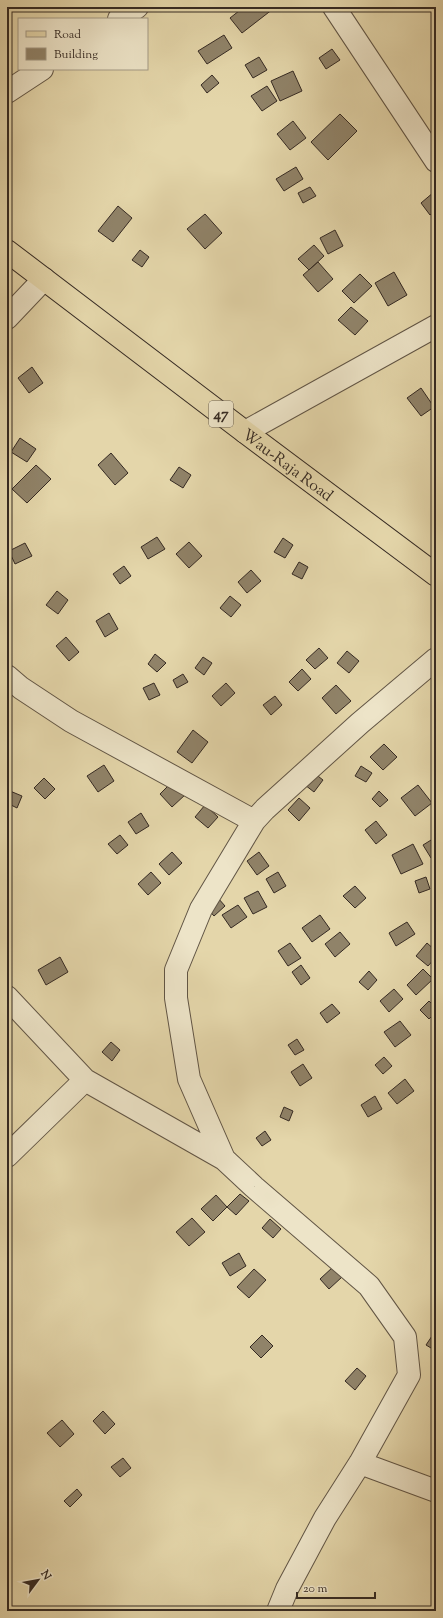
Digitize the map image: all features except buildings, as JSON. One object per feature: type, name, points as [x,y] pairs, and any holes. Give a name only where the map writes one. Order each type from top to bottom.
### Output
[{"type":"main road","name":"Wau-Raja Road","points":[[7,251],[436,575]]},
{"type":"street","points":[[120,18],[137,7]]},
{"type":"street","points":[[334,7],[436,161]]},
{"type":"street","points":[[7,92],[40,70]]},
{"type":"street","points":[[7,318],[44,279]]},
{"type":"street","points":[[245,432],[436,326]]},
{"type":"street","points":[[224,1159],[189,1079],[176,998],[176,970],[201,909],[254,821],[265,809],[360,723],[436,660]]},
{"type":"street","points":[[7,676],[21,688],[71,721],[254,821]]},
{"type":"street","points":[[7,997],[86,1080],[224,1159],[254,1187],[369,1286],[405,1337],[409,1375],[360,1463],[324,1518],[287,1589],[278,1611]]},
{"type":"street","points":[[7,1156],[86,1080]]},
{"type":"street","points":[[360,1463],[436,1491]]}]
